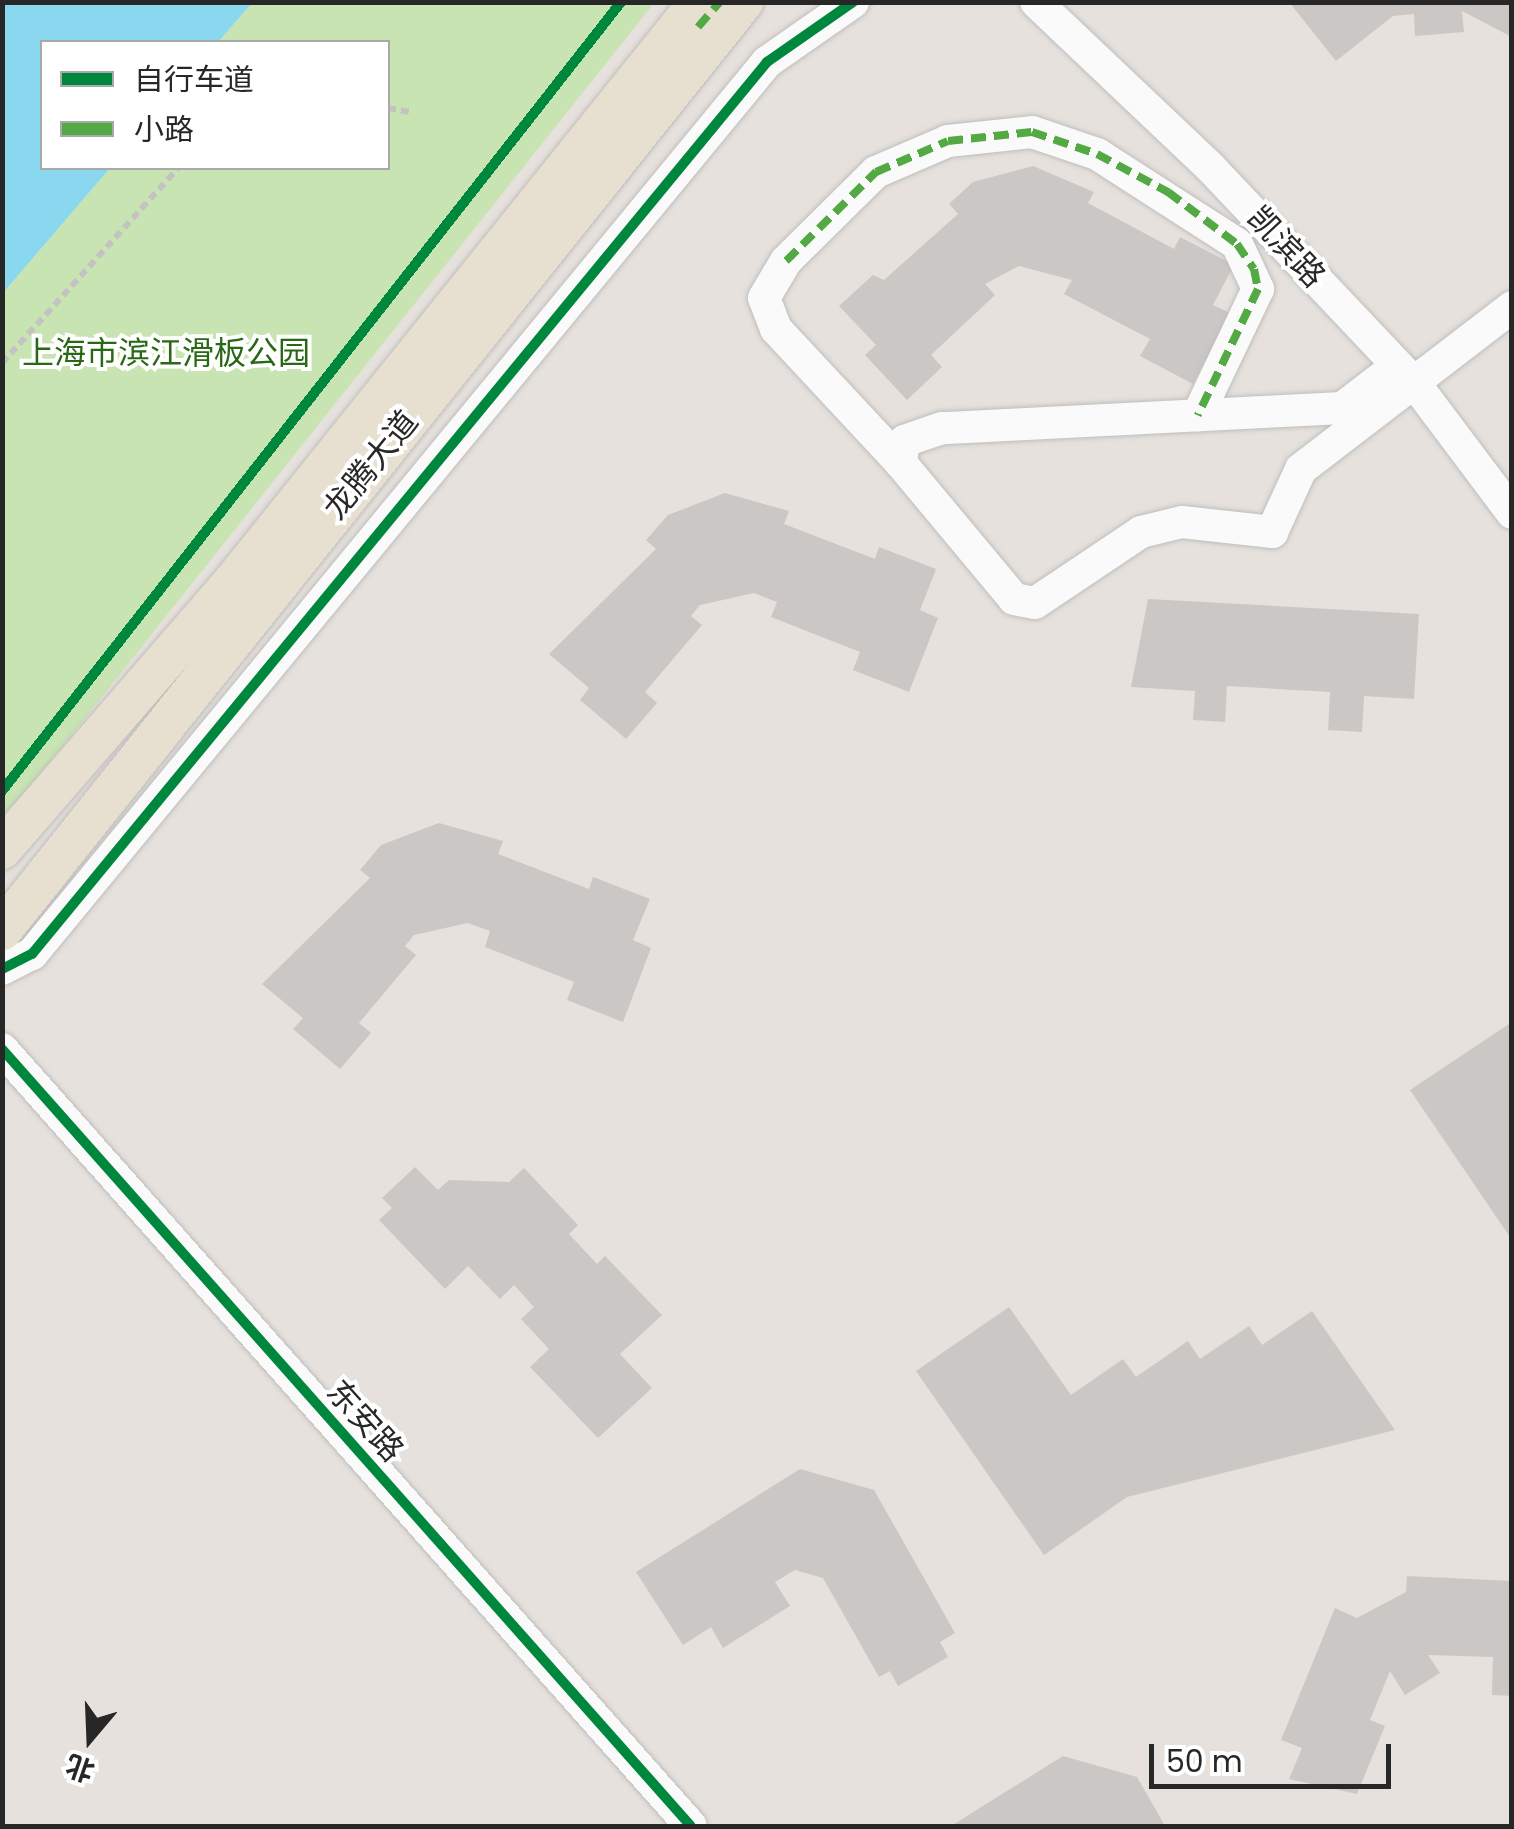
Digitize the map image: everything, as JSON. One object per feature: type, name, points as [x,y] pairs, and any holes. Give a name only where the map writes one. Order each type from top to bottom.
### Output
[{"type":"main road","name":"龙腾大道","points":[[2,930],[317,504],[699,2]]},
{"type":"main road","name":"龙腾大道","points":[[2,849],[317,504],[743,2]]},
{"type":"street","points":[[2,969],[32,954],[767,62],[854,2]]},
{"type":"street","name":"凯滨路","points":[[1036,2],[1210,166],[1407,376],[1512,513]]},
{"type":"street","points":[[1198,416],[1258,289],[1254,270],[1237,244],[1168,192],[1097,154],[1032,132],[948,141],[876,172],[786,261],[764,298],[776,329],[900,462],[1014,599],[1035,603],[1141,532],[1182,522],[1272,532],[1302,469],[1407,376],[1473,328],[1512,307]]},
{"type":"street","points":[[900,462],[904,441],[942,428],[1342,408],[1407,376]]},
{"type":"street","name":"东安路","points":[[2,1049],[691,1826]]},
{"type":"path","points":[[390,108],[411,112]]},
{"type":"path","points":[[2,363],[176,170]]},
{"type":"green space","name":"上海市滨江滑板公园","points":[[252,3],[654,3],[3,821],[3,293],[108,170],[390,170],[390,40],[220,40]]},
{"type":"water","points":[[3,2],[252,3],[220,40],[40,40],[40,170],[108,170],[3,293]]},
{"type":"building","points":[[1289,2],[1512,2],[1512,37],[1462,11],[1464,32],[1415,36],[1414,14],[1393,16],[1336,61]]},
{"type":"building","points":[[1033,166],[1094,192],[1088,203],[1174,249],[1180,237],[1234,265],[1213,305],[1230,313],[1193,384],[1140,356],[1150,339],[1064,294],[1072,280],[1019,266],[985,284],[995,295],[931,355],[942,367],[907,400],[865,355],[876,345],[839,306],[873,275],[884,280],[958,214],[949,204],[973,182]]},
{"type":"building","points":[[725,493],[789,511],[784,524],[875,559],[879,547],[936,569],[920,610],[938,618],[909,692],[853,670],[860,652],[771,617],[777,602],[754,593],[700,605],[691,616],[702,625],[645,692],[657,703],[626,739],[580,700],[589,688],[549,654],[656,549],[646,540],[668,515]]},
{"type":"building","points":[[1148,599],[1419,614],[1414,699],[1364,696],[1362,732],[1328,730],[1330,692],[1227,686],[1225,722],[1193,720],[1195,691],[1131,687]]},
{"type":"building","points":[[439,823],[503,841],[498,854],[589,889],[593,877],[650,899],[633,940],[651,948],[623,1022],[567,1000],[574,982],[485,947],[490,931],[468,923],[414,935],[405,946],[416,955],[359,1023],[371,1033],[340,1069],[293,1029],[303,1018],[262,984],[370,878],[360,870],[381,845]]},
{"type":"building","points":[[1512,1022],[1512,1240],[1410,1090]]},
{"type":"building","points":[[415,1167],[438,1190],[449,1180],[509,1182],[524,1168],[578,1225],[569,1234],[597,1264],[605,1256],[662,1315],[620,1354],[652,1388],[598,1438],[530,1367],[549,1349],[521,1319],[534,1307],[514,1285],[500,1299],[468,1266],[445,1289],[379,1220],[392,1208],[382,1198]]},
{"type":"building","points":[[1009,1307],[1071,1395],[1123,1359],[1136,1377],[1188,1341],[1200,1359],[1249,1326],[1262,1345],[1312,1311],[1395,1430],[1127,1497],[1044,1555],[916,1371]]},
{"type":"building","points":[[800,1469],[874,1490],[955,1633],[940,1642],[948,1657],[898,1686],[890,1671],[879,1677],[823,1578],[795,1570],[775,1582],[790,1606],[723,1648],[711,1627],[683,1645],[636,1572]]},
{"type":"building","points":[[1407,1576],[1512,1581],[1512,1696],[1492,1695],[1493,1657],[1428,1655],[1440,1673],[1405,1695],[1390,1671],[1370,1720],[1385,1726],[1357,1794],[1289,1779],[1302,1748],[1281,1740],[1335,1608],[1357,1618],[1406,1592]]},
{"type":"building","points":[[1063,1756],[1137,1777],[1165,1826],[951,1826]]},
{"type":"marked path","points":[[698,27],[720,2]]},
{"type":"marked path","points":[[786,261],[876,172],[948,141],[1032,132],[1097,154],[1168,192],[1237,244],[1254,269],[1258,289],[1198,415]]},
{"type":"cycle path","points":[[2,791],[621,2]]},
{"type":"cycle path","points":[[2,969],[32,954],[767,62],[853,2]]},
{"type":"cycle path","points":[[2,1049],[691,1826]]}]
